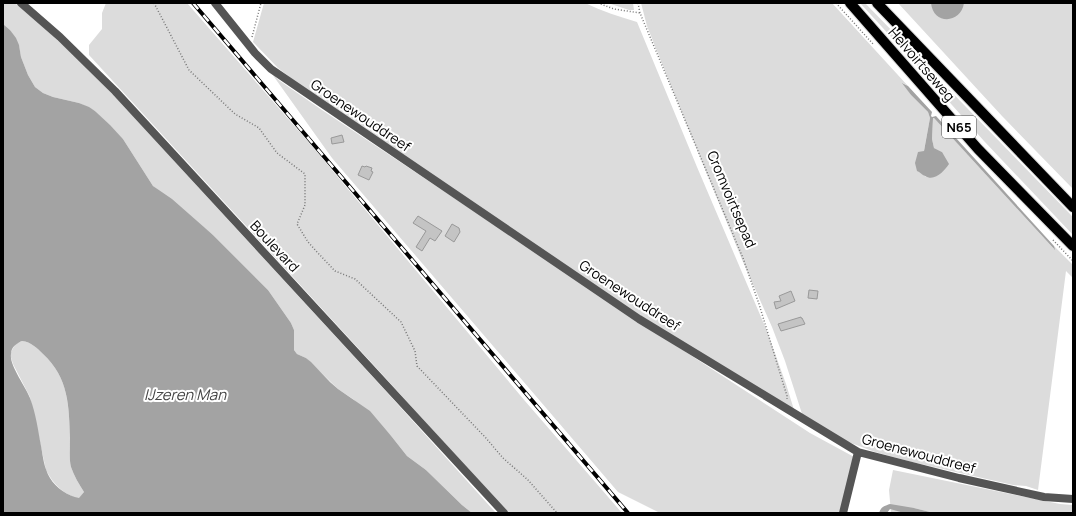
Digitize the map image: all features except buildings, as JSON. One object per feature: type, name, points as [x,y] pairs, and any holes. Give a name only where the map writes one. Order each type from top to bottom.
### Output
[{"type":"main road","name":"Helvoirtseweg","points":[[850,3],[978,149],[1073,246]]},
{"type":"main road","name":"Helvoirtseweg","points":[[876,3],[1073,207]]},
{"type":"street","name":"Boulevard","points":[[21,3],[60,37],[115,91],[504,513]]},
{"type":"street","name":"Groenewouddreef","points":[[215,3],[249,46],[271,69],[633,314],[858,452],[959,478],[1044,497],[1073,498]]},
{"type":"street","points":[[843,513],[858,452]]},
{"type":"path","points":[[154,3],[189,70],[235,114],[259,128],[277,153],[305,174],[305,205],[298,224],[308,242],[335,271],[355,279],[401,322],[414,351],[417,366],[504,458],[528,480],[557,513]]},
{"type":"path","points":[[249,46],[261,3]]},
{"type":"path","points":[[598,3],[614,9],[640,13]]},
{"type":"path","name":"Cromvoirtsepad","points":[[638,3],[640,13],[743,258],[759,304],[787,396],[788,409]]},
{"type":"shaded area","points":[[3,3],[15,3],[93,73],[496,513],[472,513],[426,470],[407,456],[392,437],[353,399],[338,389],[306,358],[297,354],[294,350],[294,330],[291,323],[268,290],[213,235],[153,186],[123,139],[95,111],[79,103],[43,93],[35,87],[28,75],[21,57],[19,46],[10,30],[3,24]]},
{"type":"shaded area","points":[[106,3],[187,3],[312,146],[525,401],[622,513],[508,513],[89,55],[89,45],[102,29],[102,13]]},
{"type":"shaded area","points":[[264,3],[585,3],[611,14],[637,22],[767,331],[795,413],[650,322],[309,92],[278,68],[253,42]]},
{"type":"shaded area","points":[[608,3],[633,3],[634,10],[629,10]]},
{"type":"shaded area","points":[[641,3],[832,3],[908,86],[903,83],[911,95],[928,112],[930,118],[920,172],[926,177],[942,152],[934,148],[932,139],[934,118],[1054,249],[1054,246],[1073,265],[1073,278],[1066,271],[1038,490],[1026,486],[1013,485],[912,462],[875,452],[843,440],[804,420],[785,361],[772,327],[743,262],[671,86],[647,26]]},
{"type":"shaded area","points":[[860,3],[865,3],[1071,215],[1073,218],[1073,235],[984,141]]},
{"type":"shaded area","points":[[898,3],[1073,3],[1073,189],[1002,116]]},
{"type":"shaded area","points":[[272,74],[322,110],[678,347],[810,433],[856,458],[843,513],[660,513],[618,492],[332,158]]},
{"type":"shaded area","points":[[22,341],[31,344],[52,363],[63,383],[68,404],[70,464],[75,477],[84,492],[79,499],[64,492],[52,480],[46,470],[30,397],[13,364],[10,354],[17,343]]},
{"type":"shaded area","points":[[893,470],[1060,504],[1073,505],[1073,513],[934,513],[914,508],[893,509],[904,513],[891,513],[889,490]]},
{"type":"water","points":[[931,3],[964,3],[962,10],[958,15],[947,19],[937,15],[933,10]]},
{"type":"water","name":"IJzeren Man","points":[[3,24],[16,38],[21,57],[28,75],[35,87],[43,93],[53,97],[89,107],[110,125],[123,139],[153,186],[172,199],[213,235],[268,290],[291,323],[294,330],[294,350],[297,354],[306,358],[338,389],[370,411],[407,456],[426,470],[472,513],[3,513]],"holes":[[[22,341],[31,344],[52,363],[63,383],[69,415],[70,464],[75,477],[84,492],[79,498],[59,488],[50,478],[46,470],[32,404],[11,359],[13,347]]]},
{"type":"water","points":[[902,83],[908,86],[932,112],[932,117],[936,116],[1054,246],[1055,250],[934,118],[932,139],[934,148],[942,152],[949,164],[939,175],[932,178],[924,176],[917,171],[915,163],[918,152],[924,151],[930,118],[928,112],[911,95]]},
{"type":"water","points":[[890,504],[934,513],[904,513],[890,509],[887,513],[879,513],[883,507]]},
{"type":"railway","points":[[193,3],[628,513]]}]
